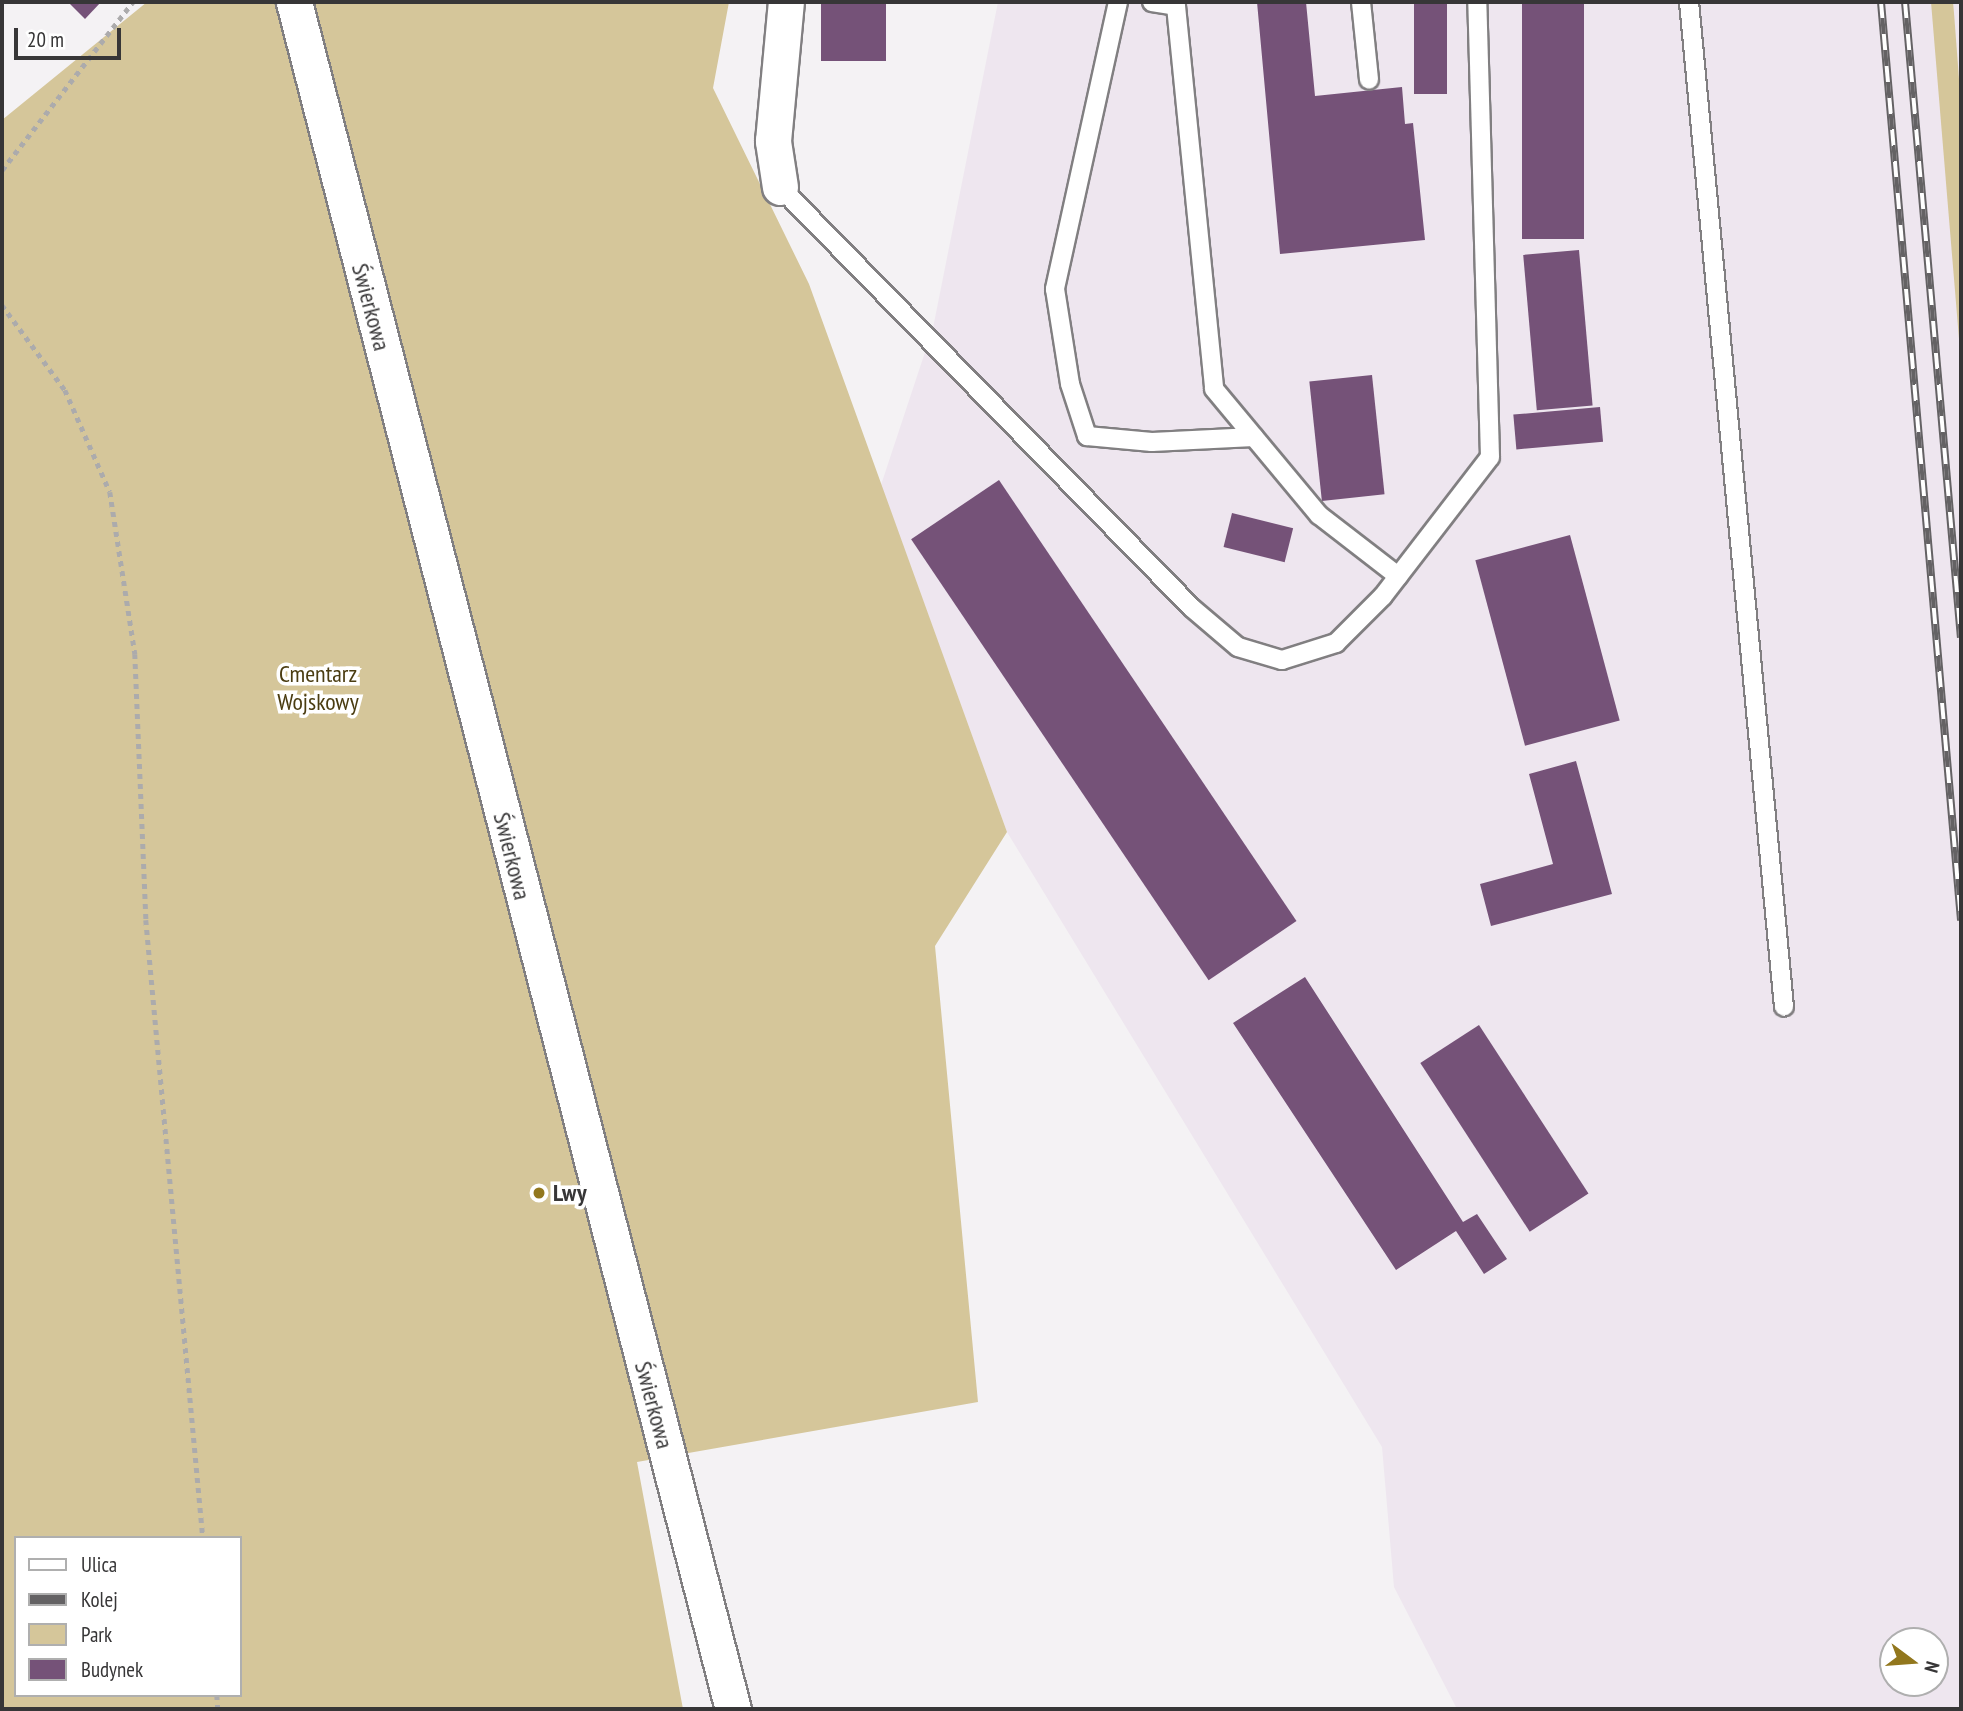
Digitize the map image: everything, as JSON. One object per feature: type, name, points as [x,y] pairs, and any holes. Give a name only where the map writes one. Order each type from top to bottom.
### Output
[{"type":"street","name":"Świerkowa","points":[[294,2],[733,1709]]},
{"type":"street","points":[[780,187],[773,141],[786,2]]},
{"type":"lane","points":[[1118,2],[1055,289],[1070,384],[1087,436],[1152,442],[1254,437]]},
{"type":"lane","points":[[1152,2],[1176,6],[1214,389],[1319,515],[1398,576]]},
{"type":"lane","points":[[1361,2],[1369,80]]},
{"type":"lane","points":[[780,187],[1192,608],[1238,647],[1282,660],[1336,643],[1398,576],[1490,457],[1477,2]]},
{"type":"lane","points":[[1689,2],[1784,1007]]},
{"type":"path","points":[[2,170],[133,2]]},
{"type":"path","points":[[2,305],[65,390],[110,492],[135,654],[146,920],[203,1536]]},
{"type":"shaded area","points":[[998,2],[1961,2],[1961,1709],[1457,1709],[1394,1587],[1382,1447],[1007,832],[881,485],[933,328]]},
{"type":"green space","name":"Cmentarz Wojskowy","points":[[147,2],[729,2],[713,88],[809,284],[1007,832],[935,946],[978,1402],[637,1462],[683,1709],[2,1709],[2,120]]},
{"type":"green space","points":[[1931,2],[1953,2],[1954,13],[1961,105],[1961,363]]},
{"type":"building","points":[[68,2],[101,2],[85,19]]},
{"type":"building","points":[[821,2],[886,2],[886,61],[821,61]]},
{"type":"building","points":[[1257,2],[1306,2],[1315,96],[1402,87],[1405,124],[1413,123],[1425,240],[1280,254]]},
{"type":"building","points":[[1414,2],[1447,2],[1447,94],[1414,94]]},
{"type":"building","points":[[1522,2],[1584,2],[1584,239],[1522,239]]},
{"type":"building","points":[[1579,250],[1593,405],[1537,410],[1523,255]]},
{"type":"building","points":[[1372,375],[1385,494],[1322,501],[1309,382]]},
{"type":"building","points":[[1600,407],[1603,442],[1516,449],[1513,415]]},
{"type":"building","points":[[999,480],[1296,921],[1209,980],[911,539]]},
{"type":"building","points":[[1232,513],[1293,528],[1285,562],[1224,547]]},
{"type":"building","points":[[1570,535],[1620,720],[1525,746],[1475,560]]},
{"type":"building","points":[[1576,761],[1612,894],[1491,926],[1480,884],[1553,864],[1529,774]]},
{"type":"building","points":[[1305,977],[1463,1222],[1477,1214],[1507,1259],[1484,1274],[1456,1231],[1396,1270],[1233,1023]]},
{"type":"building","points":[[1479,1025],[1588,1194],[1530,1232],[1420,1063]]},
{"type":"railway","points":[[1881,2],[1961,921]]},
{"type":"railway","points":[[1905,2],[1961,638]]},
{"type":"place","name":"Lwy","points":[[539,1193]]}]
